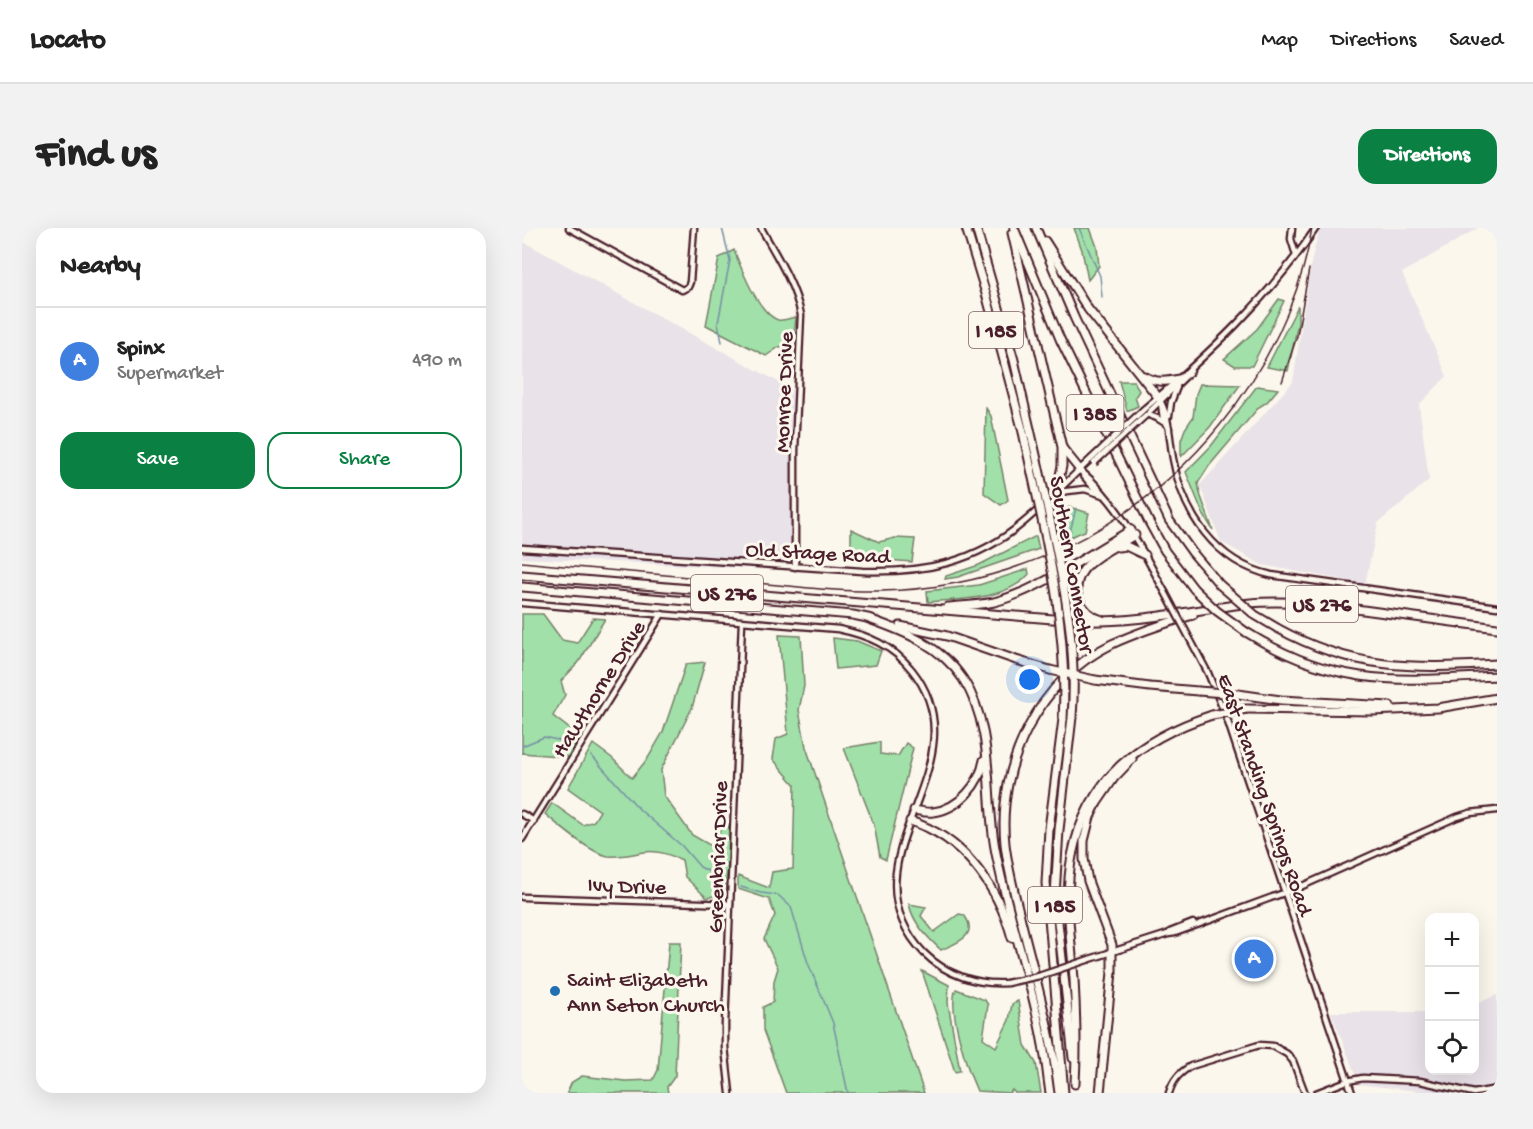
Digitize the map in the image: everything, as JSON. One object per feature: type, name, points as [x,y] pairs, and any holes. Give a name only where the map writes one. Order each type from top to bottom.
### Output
[{"type":"highway","name":"Southern Connector","points":[[966,228],[1026,431],[1063,578],[1070,625],[1074,663],[1072,717],[1058,838],[1055,895],[1076,1093]]},
{"type":"highway","name":"Southern Connector","points":[[976,228],[1014,360],[1060,615],[1064,666],[1063,719],[1049,829],[1046,883],[1064,1093]]},
{"type":"highway","points":[[1012,228],[1062,447],[1062,466],[1056,493]]},
{"type":"highway","name":"I 385","points":[[1012,228],[1060,339],[1149,522],[1165,551],[1194,589],[1217,611],[1271,648],[1300,661],[1354,676],[1412,680],[1497,676]]},
{"type":"highway","points":[[1036,228],[1088,309],[1160,399]]},
{"type":"highway","name":"I 385","points":[[1036,228],[1074,317],[1169,520],[1220,585],[1256,615],[1298,640],[1325,650],[1374,663],[1410,667],[1497,664]]},
{"type":"highway","points":[[1140,374],[1153,381],[1178,382]]},
{"type":"highway","points":[[1062,447],[1080,470]]},
{"type":"highway","points":[[1114,622],[1096,618],[1084,609],[1076,584],[1081,570],[1133,533]]},
{"type":"highway","points":[[933,609],[992,602],[1013,596],[1133,533]]},
{"type":"highway","points":[[1115,547],[1126,546],[1145,555]]},
{"type":"highway","name":"US 276","points":[[522,575],[1053,620],[1114,622],[1253,603],[1311,603],[1497,628]]},
{"type":"highway","name":"US 276","points":[[522,587],[854,615],[948,636],[1050,670],[1095,680],[1150,687],[1281,700],[1438,708],[1497,698]]},
{"type":"highway","points":[[1059,1093],[1052,1047],[1012,884],[1005,843],[1006,801],[1015,759],[1022,739],[1038,711],[1071,671],[1113,644],[1151,628],[1210,610]]},
{"type":"highway","points":[[869,619],[907,632],[929,645],[948,661],[963,679],[974,700],[981,721],[995,847],[1042,1041],[1050,1093]]},
{"type":"highway","points":[[1075,1084],[1077,1040],[1069,896],[1072,856],[1084,816],[1107,779],[1133,753],[1162,735],[1212,715],[1246,709],[1372,711],[1438,708]]},
{"type":"highway","points":[[1100,1093],[1112,972],[1112,945],[1085,870],[1083,848],[1085,833],[1092,811],[1114,778],[1129,762],[1162,735]]},
{"type":"highway","points":[[914,810],[939,811],[964,796],[979,777],[983,764],[984,745]]},
{"type":"highway","points":[[909,821],[932,831],[955,846],[981,873],[996,896],[1011,933],[1047,1074]]},
{"type":"street","points":[[569,228],[682,290],[688,287],[690,282],[694,228]]},
{"type":"street","name":"Monroe Drive","points":[[761,228],[790,284],[801,315],[795,450],[795,567]]},
{"type":"street","points":[[1292,228],[1291,239],[1296,255]]},
{"type":"street","name":"Old Stage Road","points":[[522,548],[896,572],[940,566],[969,556],[999,540],[1024,522],[1194,367],[1245,316],[1316,228]]},
{"type":"street","points":[[1167,423],[1178,382]]},
{"type":"street","points":[[1160,399],[1160,408],[1170,430],[1175,468],[1188,506],[1209,540],[1237,563],[1271,576],[1497,607]]},
{"type":"street","points":[[1145,413],[1167,423]]},
{"type":"street","name":"East Standing Springs Road","points":[[1080,470],[1089,483],[1118,509],[1208,674],[1227,719],[1347,1081],[1353,1093]]},
{"type":"street","points":[[1056,493],[1076,489],[1105,495]]},
{"type":"street","points":[[522,603],[838,629],[861,634],[883,644],[903,660],[924,689],[930,704],[934,729],[933,755],[897,858],[894,876],[897,904],[907,929],[923,951],[945,969],[969,979],[988,983],[1007,983],[1039,976],[1285,893],[1457,817],[1497,810]]},
{"type":"street","name":"Hawthorne Drive","points":[[522,839],[662,614]]},
{"type":"street","name":"Greenbriar Drive","points":[[730,1093],[725,1039],[742,622]]},
{"type":"street","points":[[522,814],[534,821]]},
{"type":"street","name":"Ivy Drive","points":[[522,897],[730,903]]},
{"type":"street","points":[[1169,1093],[1181,1071],[1259,1045],[1273,1046],[1287,1054],[1297,1069],[1305,1093]]},
{"type":"street","points":[[1316,1093],[1347,1081],[1363,1078],[1420,1081],[1474,1093],[1497,1089]]},
{"type":"shaded area","points":[[1320,228],[1478,228],[1402,273],[1447,376],[1419,405],[1429,480],[1378,523],[1365,584],[1262,565],[1221,542],[1200,485],[1293,382],[1312,258]]},
{"type":"shaded area","points":[[522,241],[793,390],[791,570],[522,558]]},
{"type":"shaded area","points":[[1497,995],[1497,1093],[1433,1093],[1359,1084],[1331,1012],[1425,1012],[1425,1075],[1479,1075],[1479,1002]]},
{"type":"green space","points":[[1074,228],[1090,228],[1097,247],[1099,266],[1088,280],[1082,250]]},
{"type":"green space","points":[[734,250],[751,289],[764,309],[778,320],[796,317],[793,345],[779,347],[766,356],[706,325],[719,258]]},
{"type":"green space","points":[[1279,299],[1284,301],[1252,366],[1235,366],[1224,359],[1257,329]]},
{"type":"green space","points":[[1298,306],[1298,323],[1288,371],[1267,367]]},
{"type":"green space","points":[[1119,381],[1134,381],[1139,391],[1135,397],[1138,406],[1127,411]]},
{"type":"green space","points":[[1200,384],[1240,385],[1210,427],[1181,457],[1181,440],[1193,417],[1196,394]]},
{"type":"green space","points":[[1257,386],[1278,389],[1267,402],[1259,407],[1209,466],[1198,483],[1213,530],[1203,514],[1186,472],[1211,446]]},
{"type":"green space","points":[[986,408],[991,416],[1008,500],[1001,505],[984,493]]},
{"type":"green space","points":[[1069,507],[1089,513],[1085,531],[1060,541],[1057,525],[1062,522],[1062,510]]},
{"type":"green space","points":[[851,529],[879,542],[895,538],[915,539],[912,562],[873,559],[851,552]]},
{"type":"green space","points":[[1036,536],[1039,549],[958,577],[945,579],[946,576],[979,565]]},
{"type":"green space","points":[[1028,569],[1029,574],[1020,583],[996,593],[968,599],[928,602],[927,591],[979,585]]},
{"type":"green space","points":[[522,614],[543,614],[562,640],[577,643],[593,618],[605,619],[579,662],[561,681],[565,695],[553,716],[580,737],[569,757],[522,753]]},
{"type":"green space","points":[[779,635],[801,636],[804,686],[799,710],[806,747],[924,1093],[786,1093],[763,1030],[763,1007],[773,1002],[774,981],[778,968],[764,939],[775,915],[769,899],[738,889],[738,876],[769,888],[772,872],[793,869],[795,785],[773,759],[776,739],[788,734]]},
{"type":"green space","points":[[833,638],[857,641],[881,651],[876,665],[836,669]]},
{"type":"green space","points":[[705,662],[692,708],[661,770],[664,796],[692,835],[713,847],[723,824],[729,824],[728,868],[724,893],[707,898],[685,877],[682,860],[655,852],[617,856],[601,854],[575,838],[545,814],[552,803],[583,825],[594,821],[600,811],[568,788],[593,744],[612,758],[632,778],[648,758],[663,732],[686,664]]},
{"type":"green space","points":[[880,742],[880,754],[898,756],[906,743],[913,748],[886,860],[880,857],[874,825],[844,748]]},
{"type":"green space","points":[[909,904],[926,907],[921,916],[934,932],[959,914],[964,915],[968,922],[968,933],[964,938],[941,950],[917,923]]},
{"type":"green space","points":[[669,942],[681,942],[675,1076],[667,1087],[668,1093],[567,1093],[572,1082],[582,1076],[625,1081],[653,1080],[658,1070]]},
{"type":"green space","points":[[922,971],[949,985],[948,1003],[960,1071],[955,1072]]},
{"type":"green space","points":[[956,989],[985,1000],[988,1005],[983,1038],[996,1047],[1009,1020],[1012,1004],[1018,1001],[1025,1045],[1036,1063],[1041,1093],[1015,1093],[1012,1090],[1010,1093],[977,1091],[956,1025],[954,998]]},
{"type":"waterway","points":[[722,228],[730,260],[718,323],[722,342]]},
{"type":"waterway","points":[[1079,228],[1100,276],[1102,297]]},
{"type":"waterway","points":[[1068,540],[1076,508]]},
{"type":"waterway","points":[[522,746],[544,737],[574,744]]},
{"type":"waterway","points":[[591,755],[640,810],[682,846],[700,867],[723,879]]},
{"type":"waterway","points":[[741,887],[778,895],[791,907],[808,963],[833,1023],[848,1093]]},
{"type":"railway","points":[[522,562],[808,588],[881,591],[930,587],[978,578],[1024,564],[1069,545],[1111,522],[1151,494],[1187,461],[1220,425],[1252,381],[1279,332],[1299,281],[1312,228]]},
{"type":"railway","points":[[1282,382],[1297,336],[1309,269]]},
{"type":"place","name":"Spinx","points":[[1254,959]]},
{"type":"place","name":"Saint Elizabeth Ann Seton Church","points":[[555,991]]}]
